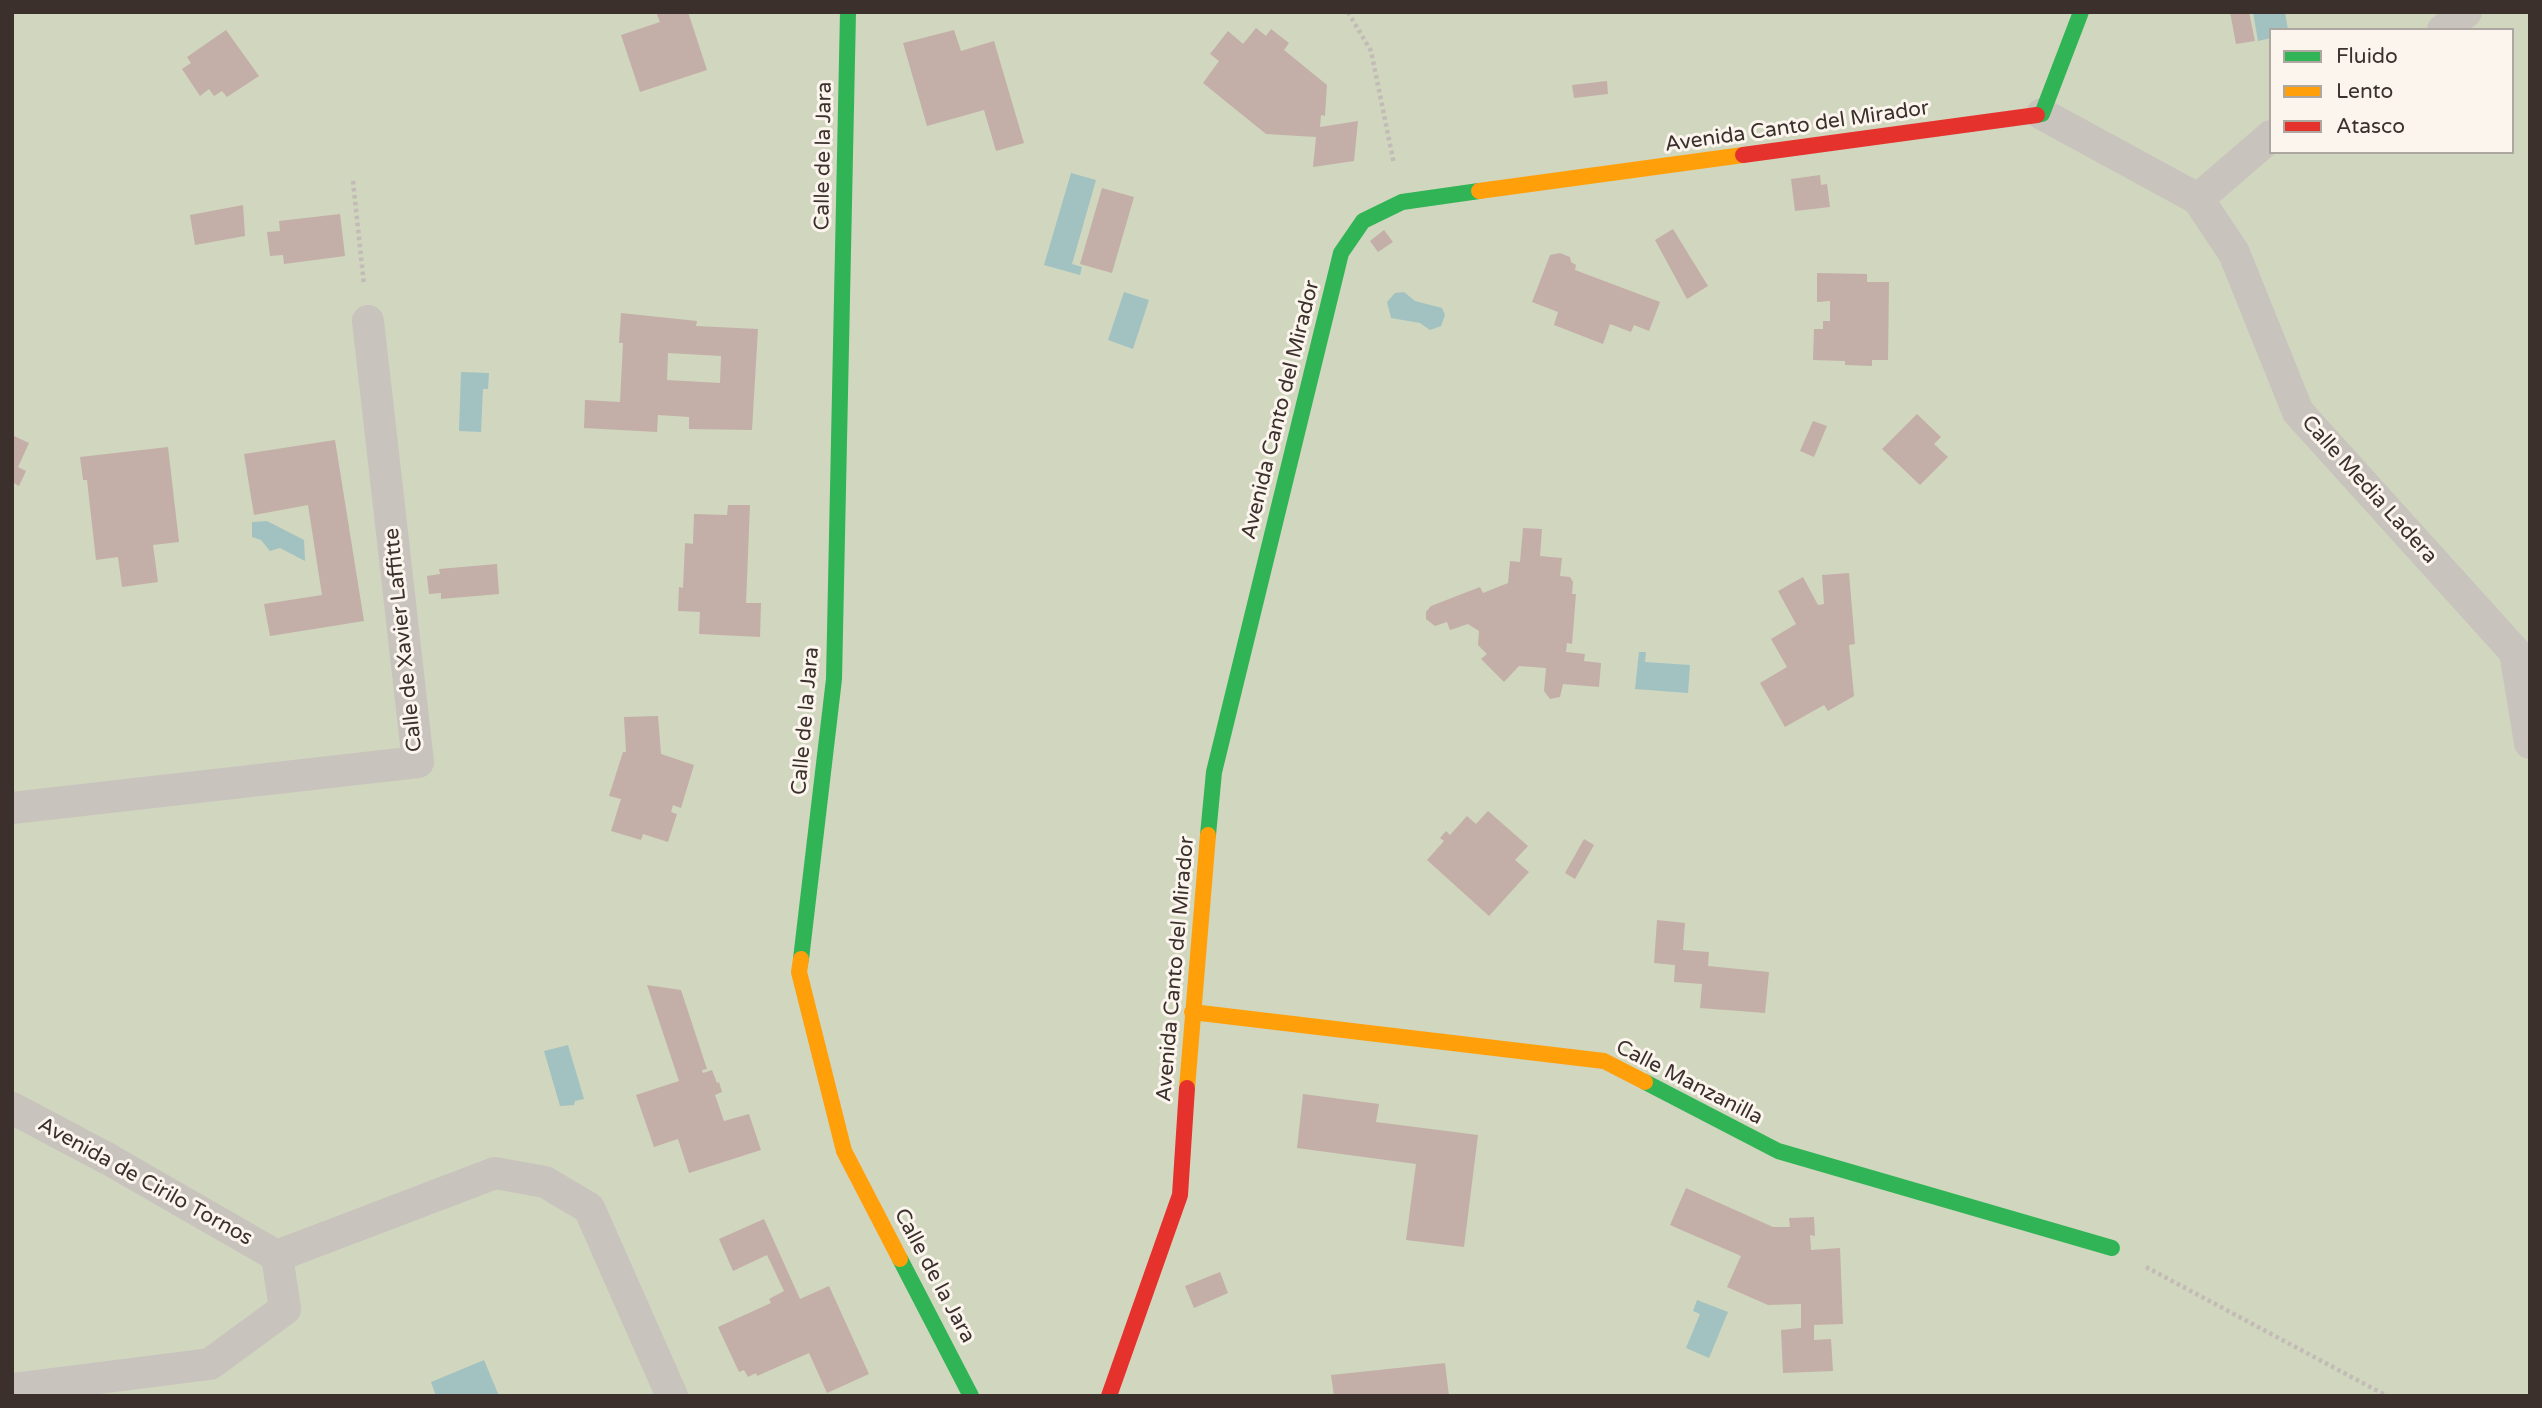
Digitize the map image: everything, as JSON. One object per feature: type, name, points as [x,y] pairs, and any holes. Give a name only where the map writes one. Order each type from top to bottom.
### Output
[{"type":"street","name":"Calle de la Jara","points":[[848,12],[834,679],[799,972],[844,1151],[971,1396]]},
{"type":"street","points":[[2042,114],[2081,12]]},
{"type":"street","points":[[2446,28],[2466,12]]},
{"type":"street","name":"Avenida Canto del Mirador","points":[[1110,1396],[1180,1195],[1192,1012],[1214,772],[1341,253],[1363,221],[1402,202],[2042,114]]},
{"type":"street","name":"Calle Media Ladera","points":[[2042,114],[2199,199],[2234,253],[2298,412],[2515,652],[2530,743]]},
{"type":"street","points":[[2199,199],[2269,138]]},
{"type":"street","name":"Calle de Xavier Laffitte","points":[[12,807],[418,762],[368,321]]},
{"type":"street","name":"Calle Manzanilla","points":[[1192,1012],[1604,1061],[1779,1151],[2112,1248]]},
{"type":"street","name":"Avenida de Cirilo Tornos","points":[[12,1108],[277,1256]]},
{"type":"street","name":"Avenida de Cirilo Tornos","points":[[277,1256],[495,1173],[545,1182],[589,1208],[672,1396]]},
{"type":"street","name":"Avenida de Cirilo Tornos","points":[[12,1389],[209,1364],[285,1309],[277,1256]]},
{"type":"path","points":[[1348,12],[1371,51],[1402,202]]},
{"type":"path","points":[[353,181],[368,321]]},
{"type":"path","points":[[2112,1248],[2387,1396]]},
{"type":"green space","points":[[12,12],[2530,12],[2530,1396],[12,1396]]},
{"type":"water","points":[[2253,12],[2285,12],[2288,28],[2269,28],[2269,38],[2258,41]]},
{"type":"water","points":[[1071,173],[1096,180],[1072,264],[1082,267],[1080,275],[1044,265]]},
{"type":"water","points":[[1124,292],[1149,300],[1133,349],[1108,340]]},
{"type":"water","points":[[1404,292],[1415,301],[1442,308],[1445,315],[1441,326],[1430,330],[1420,323],[1391,318],[1387,302],[1395,293]]},
{"type":"water","points":[[461,372],[489,373],[488,389],[483,389],[481,432],[459,431]]},
{"type":"water","points":[[267,521],[304,540],[305,561],[280,548],[270,551],[261,540],[252,537],[252,522]]},
{"type":"water","points":[[1639,652],[1646,652],[1645,662],[1690,665],[1688,693],[1635,689]]},
{"type":"water","points":[[568,1045],[584,1099],[575,1101],[574,1105],[560,1106],[544,1051]]},
{"type":"water","points":[[1697,1300],[1728,1312],[1709,1358],[1686,1348],[1700,1314],[1693,1311]]},
{"type":"water","points":[[484,1360],[499,1396],[436,1396],[431,1382]]},
{"type":"building","points":[[656,12],[688,12],[707,70],[640,92],[621,35],[660,22]]},
{"type":"building","points":[[2230,12],[2249,12],[2255,41],[2236,44]]},
{"type":"building","points":[[1256,28],[1266,36],[1271,29],[1289,43],[1284,50],[1327,85],[1325,116],[1321,115],[1320,127],[1358,121],[1354,161],[1313,167],[1316,137],[1266,134],[1203,83],[1219,61],[1210,54],[1228,31],[1243,44]]},
{"type":"building","points":[[226,30],[259,76],[227,97],[222,91],[214,96],[209,89],[200,96],[182,69],[191,63],[187,57]]},
{"type":"building","points":[[954,30],[961,51],[994,41],[1024,143],[996,151],[984,110],[927,126],[903,43]]},
{"type":"building","points":[[1607,81],[1608,94],[1574,98],[1572,85]]},
{"type":"building","points":[[1820,175],[1821,185],[1827,184],[1830,207],[1795,211],[1791,179]]},
{"type":"building","points":[[1102,188],[1134,197],[1112,273],[1080,264]]},
{"type":"building","points":[[243,205],[245,236],[195,245],[190,215]]},
{"type":"building","points":[[340,214],[345,256],[284,264],[283,255],[270,256],[267,232],[280,231],[279,221]]},
{"type":"building","points":[[1673,229],[1708,286],[1687,299],[1655,240]]},
{"type":"building","points":[[1384,230],[1393,242],[1378,252],[1370,241]]},
{"type":"building","points":[[1560,253],[1570,257],[1571,262],[1576,265],[1575,270],[1660,302],[1649,331],[1634,325],[1631,332],[1610,324],[1603,344],[1554,325],[1558,312],[1532,302],[1550,255]]},
{"type":"building","points":[[1817,273],[1867,274],[1867,282],[1889,282],[1888,360],[1872,360],[1872,366],[1845,365],[1845,361],[1813,360],[1814,329],[1823,329],[1823,321],[1830,321],[1830,301],[1817,302]]},
{"type":"building","points":[[621,313],[697,321],[696,326],[758,329],[752,430],[689,429],[689,417],[658,415],[657,432],[584,428],[585,400],[620,402],[623,343],[619,343]],"holes":[[[668,353],[721,356],[720,383],[667,380]]]},
{"type":"building","points":[[1917,414],[1941,437],[1934,444],[1948,457],[1920,485],[1882,449]]},
{"type":"building","points":[[1813,421],[1827,426],[1814,457],[1800,451]]},
{"type":"building","points":[[12,435],[29,443],[18,467],[26,471],[19,486],[12,482]]},
{"type":"building","points":[[335,440],[364,621],[270,636],[264,604],[322,595],[308,505],[254,515],[244,454]]},
{"type":"building","points":[[168,447],[179,542],[153,545],[158,582],[122,587],[118,557],[96,560],[87,480],[83,480],[80,457]]},
{"type":"building","points":[[728,505],[750,505],[746,603],[761,603],[760,637],[699,634],[700,612],[678,611],[679,587],[683,588],[685,543],[693,544],[694,514],[727,515]]},
{"type":"building","points":[[1523,528],[1542,529],[1540,556],[1562,558],[1560,576],[1570,577],[1573,582],[1572,594],[1576,594],[1572,644],[1567,643],[1566,652],[1585,654],[1584,661],[1601,663],[1599,687],[1563,684],[1560,697],[1550,699],[1544,691],[1546,668],[1519,666],[1504,682],[1481,659],[1487,654],[1478,645],[1479,631],[1468,624],[1450,630],[1447,622],[1435,626],[1426,619],[1426,612],[1431,606],[1480,587],[1483,593],[1508,583],[1510,561],[1520,562]]},
{"type":"building","points":[[497,564],[499,594],[441,599],[441,593],[429,594],[427,576],[440,574],[439,569]]},
{"type":"building","points":[[1849,573],[1855,644],[1849,645],[1854,696],[1828,711],[1824,705],[1785,727],[1760,683],[1787,667],[1771,639],[1796,624],[1778,591],[1803,577],[1818,605],[1824,604],[1822,575]]},
{"type":"building","points":[[658,716],[661,754],[694,765],[681,808],[673,805],[671,812],[677,814],[668,842],[643,834],[641,840],[611,831],[621,799],[609,796],[623,752],[626,752],[624,717]]},
{"type":"building","points":[[1488,811],[1528,846],[1515,860],[1529,872],[1489,916],[1427,860],[1444,841],[1440,838],[1446,831],[1450,835],[1467,816],[1476,824]]},
{"type":"building","points":[[1584,839],[1594,845],[1575,879],[1565,873]]},
{"type":"building","points":[[1657,920],[1685,923],[1683,950],[1709,952],[1708,966],[1769,972],[1765,1013],[1700,1008],[1702,984],[1674,982],[1675,965],[1654,963]]},
{"type":"building","points":[[647,985],[681,990],[707,1069],[702,1070],[703,1073],[712,1070],[717,1083],[719,1082],[722,1092],[715,1095],[724,1121],[749,1114],[761,1150],[689,1173],[678,1139],[654,1147],[636,1095],[679,1081]]},
{"type":"building","points":[[1303,1094],[1379,1104],[1376,1122],[1478,1135],[1464,1247],[1406,1240],[1416,1164],[1297,1148]]},
{"type":"building","points":[[1686,1188],[1773,1227],[1790,1227],[1789,1218],[1814,1217],[1815,1236],[1810,1235],[1811,1250],[1840,1248],[1843,1324],[1814,1325],[1814,1340],[1831,1339],[1833,1371],[1783,1373],[1781,1330],[1801,1328],[1801,1304],[1768,1305],[1727,1287],[1741,1256],[1670,1225]]},
{"type":"building","points":[[764,1219],[800,1299],[829,1286],[869,1374],[827,1393],[809,1353],[757,1376],[756,1373],[748,1377],[744,1370],[739,1372],[718,1327],[771,1303],[769,1299],[784,1291],[767,1255],[733,1271],[719,1239]]},
{"type":"building","points":[[1220,1272],[1228,1293],[1194,1308],[1185,1286]]},
{"type":"building","points":[[1445,1363],[1449,1396],[1334,1396],[1331,1375]]},
{"type":"traffic: fast","points":[[801,959],[834,679],[848,12]]},
{"type":"traffic: fast","points":[[2037,115],[2042,114],[2081,12]]},
{"type":"traffic: fast","points":[[1208,835],[1214,772],[1341,253],[1363,221],[1402,202],[1479,191]]},
{"type":"traffic: fast","points":[[1645,1082],[1778,1151],[2112,1248]]},
{"type":"traffic: fast","points":[[900,1259],[971,1396]]},
{"type":"traffic: slow","points":[[1479,191],[1743,155]]},
{"type":"traffic: slow","points":[[1187,1088],[1208,835]]},
{"type":"traffic: slow","points":[[801,959],[799,972],[844,1151],[900,1259]]},
{"type":"traffic: slow","points":[[1192,1012],[1604,1061],[1645,1082]]},
{"type":"traffic: jam","points":[[1743,155],[2037,115]]},
{"type":"traffic: jam","points":[[1109,1396],[1180,1195],[1187,1088]]}]
